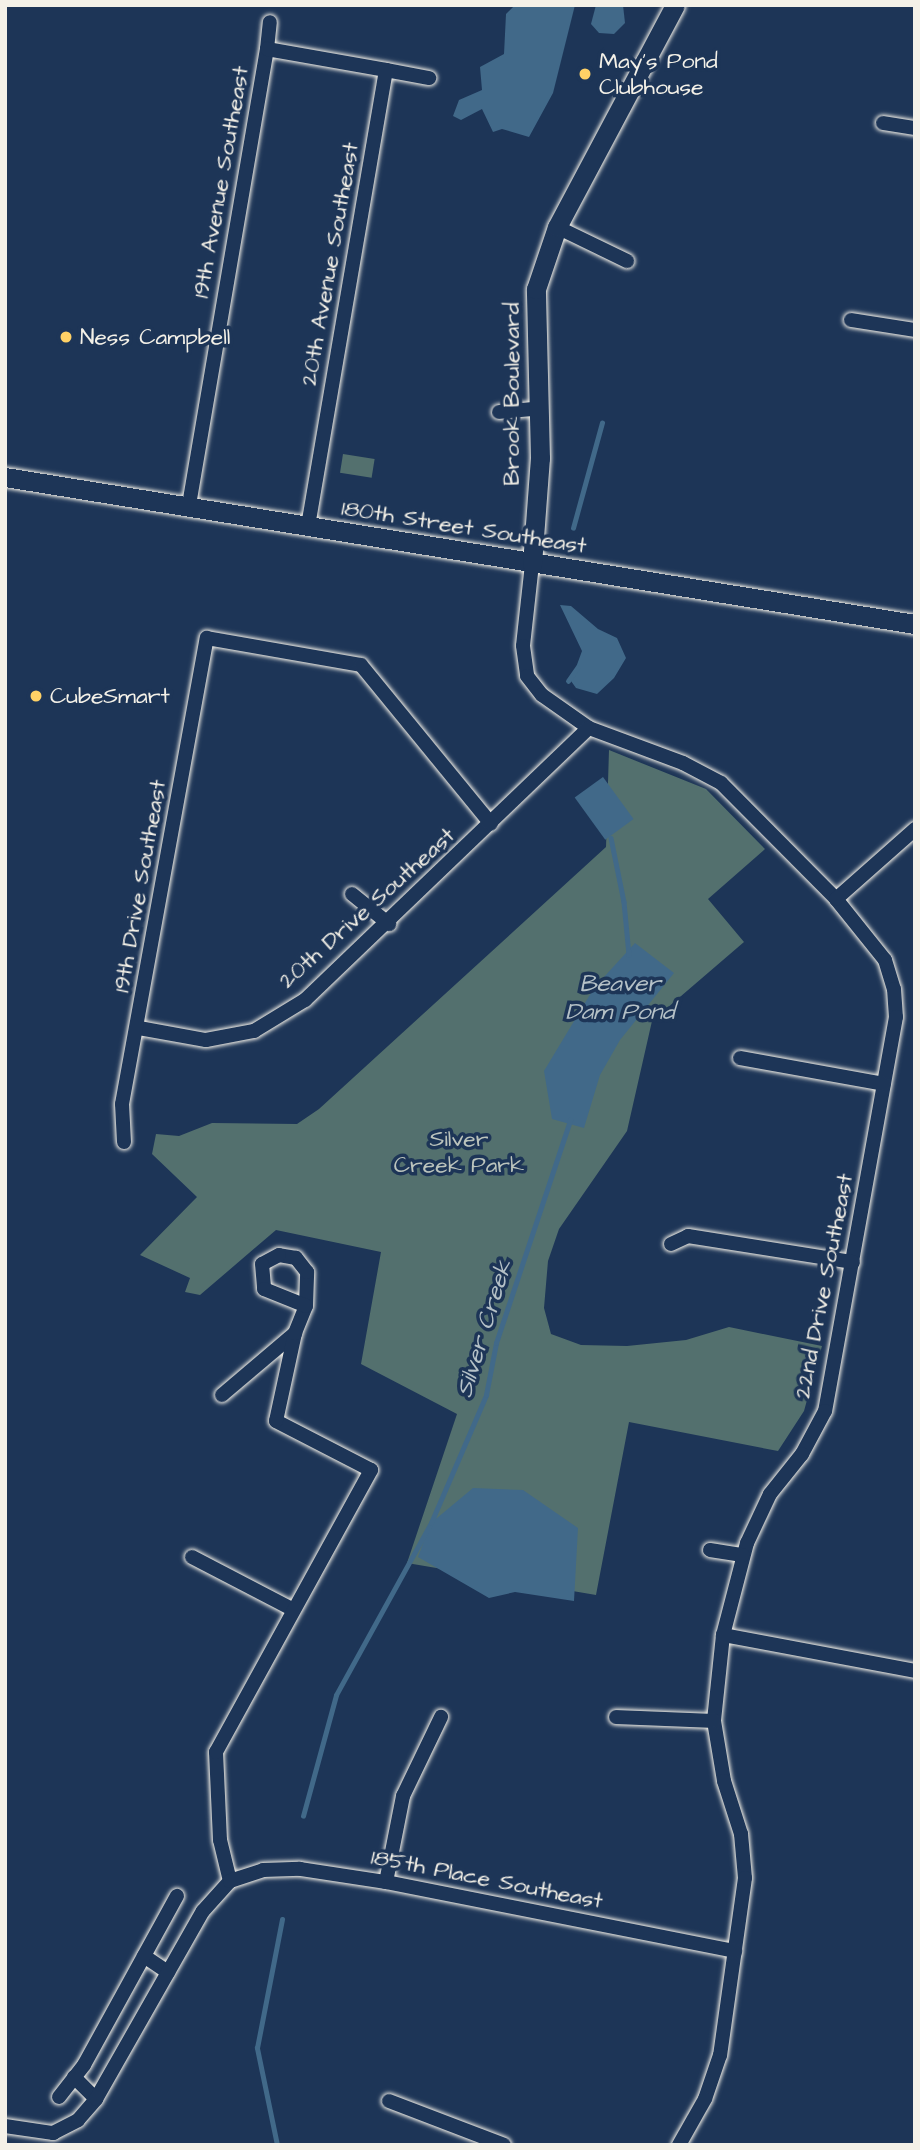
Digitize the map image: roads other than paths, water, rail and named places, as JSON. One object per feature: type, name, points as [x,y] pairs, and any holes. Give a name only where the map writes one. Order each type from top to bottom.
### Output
[{"type":"street","name":"Brook Boulevard","points":[[532,564],[540,458],[536,289],[557,227],[675,5]]},
{"type":"street","points":[[267,50],[270,22]]},
{"type":"street","name":"19th Avenue Southeast","points":[[189,505],[267,50],[386,70]]},
{"type":"street","points":[[386,70],[429,78]]},
{"type":"street","name":"20th Avenue Southeast","points":[[308,526],[386,70]]},
{"type":"street","points":[[883,123],[915,128]]},
{"type":"street","points":[[557,227],[627,261]]},
{"type":"street","points":[[851,320],[915,330]]},
{"type":"street","points":[[499,412],[537,409]]},
{"type":"street","name":"180th Street Southeast","points":[[5,477],[915,624]]},
{"type":"street","name":"22nd Drive Southeast","points":[[532,564],[523,646],[527,676],[542,695],[589,728],[683,763],[721,783],[836,900],[885,960],[894,989],[896,1017],[825,1411],[802,1454],[770,1494],[743,1555],[723,1635],[714,1720],[724,1781],[742,1845],[745,1878],[720,2055],[705,2099],[678,2145]]},
{"type":"street","name":"19th Drive Southeast","points":[[124,1142],[122,1104],[139,1028],[206,638],[361,665],[491,824]]},
{"type":"street","name":"20th Drive Southeast","points":[[139,1028],[206,1040],[254,1031],[305,1000],[389,924],[589,728]]},
{"type":"street","points":[[836,900],[915,829]]},
{"type":"street","points":[[352,894],[389,924]]},
{"type":"street","points":[[740,1058],[884,1084]]},
{"type":"street","points":[[671,1244],[688,1236],[853,1262]]},
{"type":"street","points":[[5,2126],[53,2133],[78,2120],[96,2099],[202,1911],[230,1881],[220,1840],[216,1752],[370,1470],[276,1421],[295,1333],[306,1306]]},
{"type":"street","points":[[222,1395],[295,1333]]},
{"type":"street","points":[[710,1550],[743,1555]]},
{"type":"street","points":[[192,1557],[292,1609]]},
{"type":"street","points":[[723,1635],[915,1671]]},
{"type":"street","points":[[386,1882],[403,1796],[441,1717]]},
{"type":"street","points":[[616,1717],[714,1720]]},
{"type":"street","name":"185th Place Southeast","points":[[230,1881],[262,1870],[300,1869],[386,1882],[735,1951]]},
{"type":"street","points":[[60,2097],[177,1896]]},
{"type":"street","points":[[144,1955],[168,1972]]},
{"type":"street","points":[[74,2077],[96,2099]]},
{"type":"street","points":[[389,2101],[504,2145]]},
{"type":"water","points":[[515,5],[575,5],[553,93],[529,137],[502,129],[493,132],[482,109],[461,120],[453,116],[459,100],[482,90],[480,67],[504,54],[506,14]]},
{"type":"water","points":[[596,5],[623,5],[625,23],[614,34],[599,33],[591,24]]},
{"type":"water","points":[[560,605],[571,606],[598,629],[617,638],[626,658],[614,678],[597,694],[576,688],[571,681],[582,651]]},
{"type":"water","points":[[603,777],[634,819],[605,840],[575,798]]},
{"type":"water","name":"Beaver Dam Pond","points":[[635,943],[674,973],[620,1040],[600,1075],[584,1128],[552,1119],[544,1071],[594,988]]},
{"type":"water","points":[[473,1488],[523,1490],[578,1528],[574,1601],[515,1592],[489,1598],[418,1557],[431,1523]]},
{"type":"waterway","name":"Silver Creek","points":[[573,528],[602,423]]},
{"type":"waterway","name":"Silver Creek","points":[[568,681],[577,668]]},
{"type":"waterway","name":"Silver Creek","points":[[611,838],[624,902],[629,955]]},
{"type":"waterway","name":"Silver Creek","points":[[303,1816],[336,1695],[431,1523],[486,1395],[496,1343],[570,1120]]},
{"type":"waterway","name":"Silver Creek","points":[[277,2145],[257,2048],[282,1919]]},
{"type":"place","name":"May's Pond Clubhouse","points":[[585,74]]},
{"type":"place","name":"Ness Campbell","points":[[66,337]]},
{"type":"place","name":"CubeSmart","points":[[36,696]]},
{"type":"park label","name":"Silver Creek Park","points":[[459,1152]]}]
